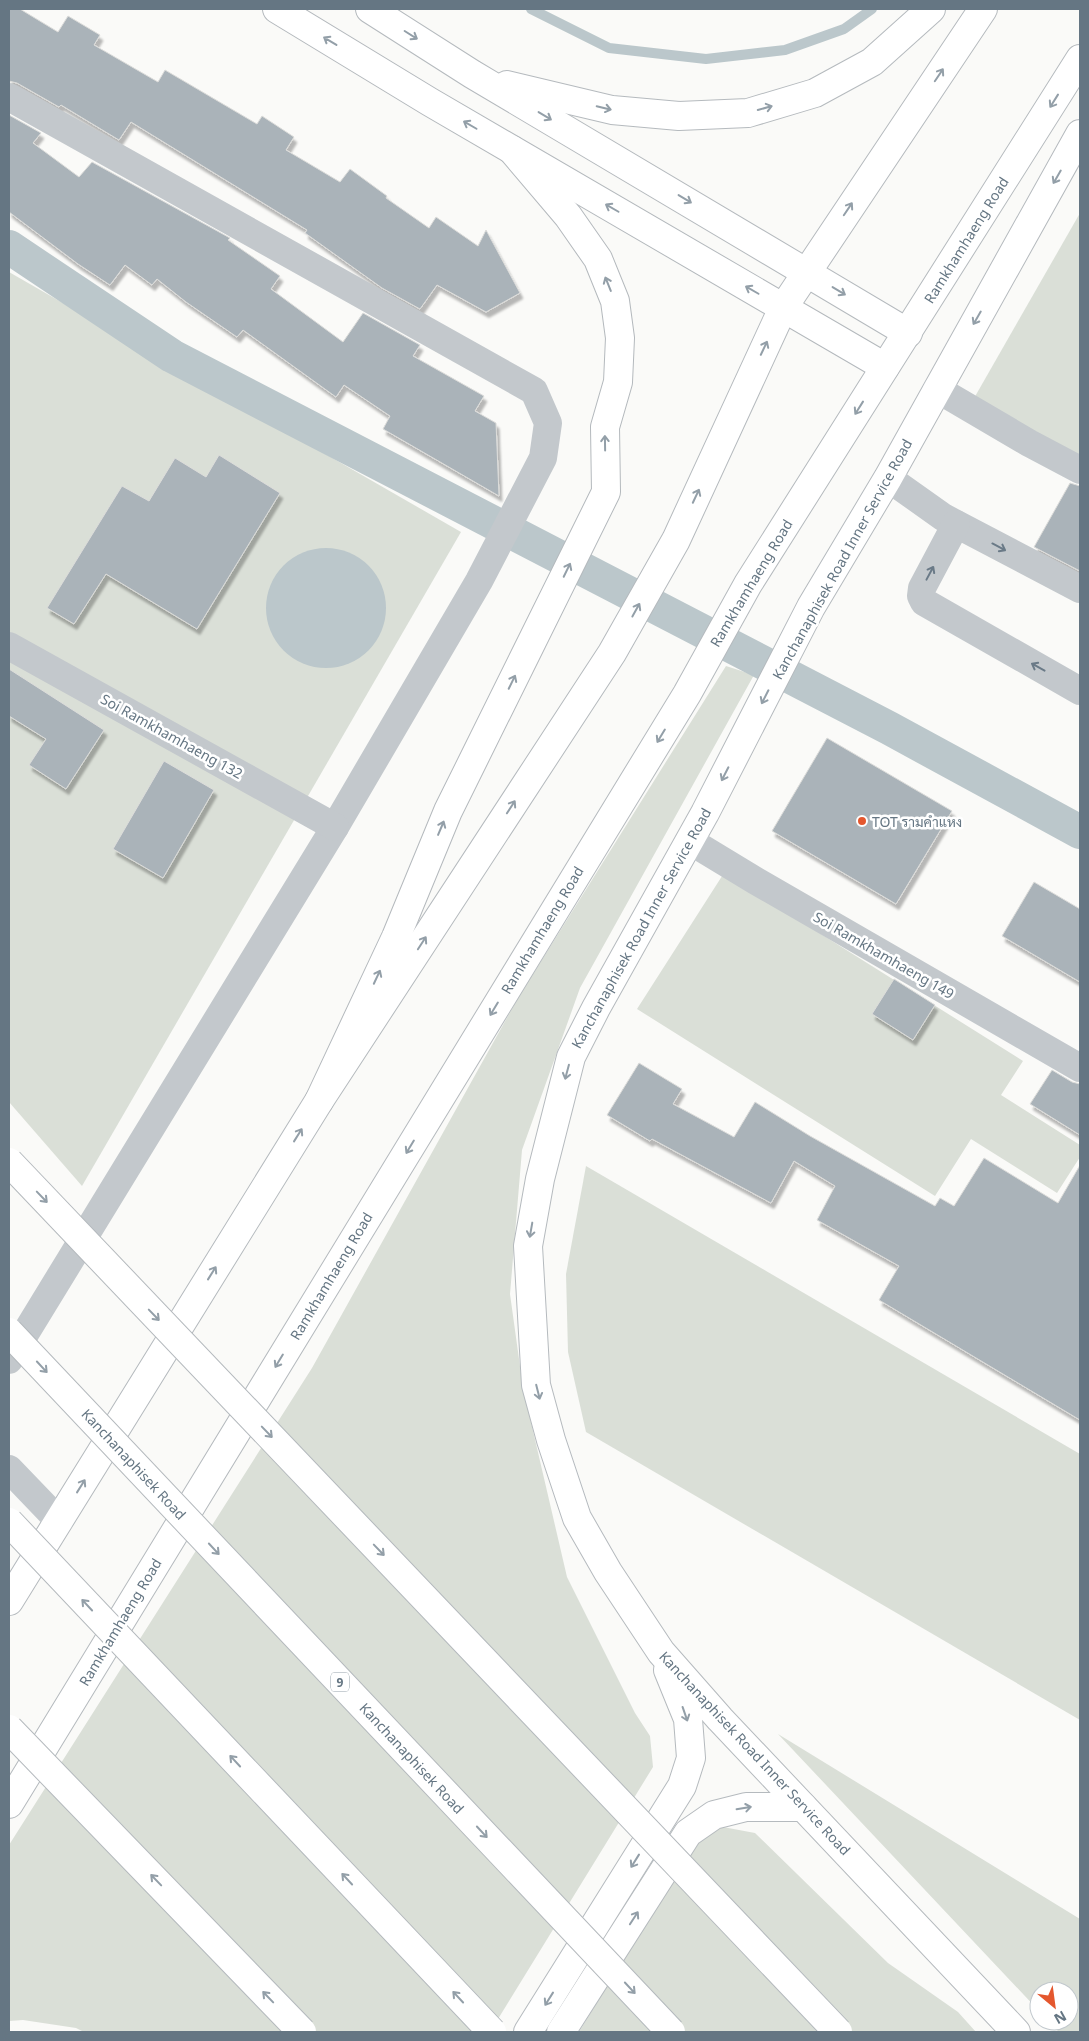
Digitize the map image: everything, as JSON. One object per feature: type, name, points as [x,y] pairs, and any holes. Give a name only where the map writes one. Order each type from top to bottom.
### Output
[{"type":"main road","points":[[277,9],[512,150],[885,367]]},
{"type":"main road","points":[[370,9],[472,74],[806,270],[908,333]]},
{"type":"main road","points":[[472,74],[612,110],[679,116],[748,113],[815,93],[872,62],[931,9]]},
{"type":"main road","points":[[9,1602],[319,1101],[612,653],[676,540],[783,308],[806,270],[983,9]]},
{"type":"main road","name":"Ramkhamhaeng Road","points":[[9,1804],[687,694],[748,584],[1080,59]]},
{"type":"main road","name":"Kanchanaphisek Road Inner Service Road","points":[[1016,2032],[720,1720],[661,1652],[608,1572],[577,1518],[551,1440],[536,1385],[528,1246],[540,1179],[571,1058],[596,1008],[690,841],[811,607],[888,478],[1080,134]]},
{"type":"main road","points":[[319,1101],[396,937],[448,811],[606,492],[605,427],[618,382],[620,338],[615,302],[598,259],[568,216],[512,150]]},
{"type":"main road","points":[[9,1162],[838,2032]]},
{"type":"main road","name":"Kanchanaphisek Road","points":[[9,1332],[671,2032]]},
{"type":"main road","points":[[9,1522],[492,2032]]},
{"type":"main road","points":[[528,2032],[682,1786],[691,1758],[688,1719],[661,1652]]},
{"type":"main road","points":[[9,1729],[302,2032]]},
{"type":"main road","points":[[560,2032],[688,1833],[714,1815],[746,1807],[802,1807]]},
{"type":"street","points":[[9,97],[534,391],[548,423],[543,458],[479,581],[335,827],[9,1360]]},
{"type":"street","points":[[937,389],[1029,443],[1080,470]]},
{"type":"street","points":[[888,478],[943,517],[1080,589]]},
{"type":"street","points":[[956,524],[922,588],[921,596],[924,602],[1080,691]]},
{"type":"street","name":"Soi Ramkhamhaeng 132","points":[[9,646],[335,827]]},
{"type":"street","name":"Soi Ramkhamhaeng 149","points":[[690,841],[1080,1068]]},
{"type":"street","points":[[9,1469],[59,1521]]},
{"type":"shaded area","points":[[1080,213],[1080,457],[973,400]]},
{"type":"shaded area","points":[[9,272],[461,532],[82,1186],[9,1102]]},
{"type":"shaded area","points":[[326,548],[338,549],[349,553],[359,558],[368,566],[376,575],[381,585],[385,596],[385,620],[381,631],[376,641],[368,650],[359,658],[349,663],[338,667],[326,668],[314,667],[303,663],[293,658],[284,650],[276,641],[271,631],[267,620],[266,608],[267,596],[271,585],[276,575],[284,566],[293,558],[303,553],[314,549]]},
{"type":"shaded area","points":[[726,666],[754,675],[580,988],[522,1150],[510,1294],[523,1388],[567,1577],[635,1713],[650,1736],[653,1767],[490,2032],[84,2032],[76,2028],[23,2020],[9,2021],[9,1845],[312,1368],[518,998]]},
{"type":"shaded area","points":[[724,873],[1023,1061],[1001,1095],[1080,1145],[1080,1157],[1057,1193],[971,1139],[935,1196],[637,1009]]},
{"type":"shaded area","points":[[586,1166],[1080,1454],[1080,1720],[586,1432],[568,1352],[566,1274]]},
{"type":"shaded area","points":[[778,1734],[1080,1919],[1080,2032],[1058,2031],[1079,2031],[1079,1981],[1029,1981],[1029,2000]]},
{"type":"shaded area","points":[[723,1827],[755,1833],[888,1963],[958,2012],[976,2032],[579,2032],[693,1844]]},
{"type":"building","points":[[9,9],[20,9],[58,32],[68,16],[100,35],[94,45],[158,82],[165,70],[257,124],[262,116],[294,137],[286,150],[340,182],[350,169],[387,196],[386,198],[429,228],[436,217],[478,246],[486,230],[520,293],[486,312],[437,285],[420,309],[382,288],[305,233],[307,230],[131,122],[119,140],[61,105],[59,107],[17,83],[9,81]]},
{"type":"building","points":[[9,115],[41,133],[33,143],[79,177],[92,162],[230,238],[228,240],[280,276],[271,289],[343,342],[363,313],[420,345],[413,356],[484,396],[475,411],[496,423],[499,496],[383,429],[390,416],[344,385],[336,397],[243,330],[237,337],[186,302],[157,279],[152,285],[125,265],[110,285],[78,264],[9,212]]},
{"type":"building","points":[[219,455],[280,493],[197,629],[106,574],[74,624],[47,608],[122,486],[149,501],[175,458],[206,477]]},
{"type":"building","points":[[1070,483],[1080,486],[1080,571],[1034,547]]},
{"type":"building","points":[[9,669],[104,730],[66,789],[29,765],[46,739],[9,716]]},
{"type":"building","name":"TOT รามคำแหง","points":[[827,738],[952,811],[896,904],[772,831]]},
{"type":"building","points":[[164,761],[214,790],[163,878],[113,849]]},
{"type":"building","points":[[1034,882],[1080,909],[1080,982],[1002,936]]},
{"type":"building","points":[[894,979],[935,1005],[913,1040],[872,1014]]},
{"type":"building","points":[[639,1063],[682,1089],[673,1104],[734,1137],[755,1102],[810,1136],[935,1206],[940,1198],[954,1206],[984,1158],[1058,1203],[1080,1165],[1080,1420],[879,1300],[899,1266],[817,1220],[835,1186],[794,1161],[771,1203],[652,1139],[650,1141],[607,1115]]},
{"type":"building","points":[[1052,1070],[1072,1082],[1080,1084],[1080,1135],[1030,1104]]},
{"type":"waterway","points":[[531,9],[609,48],[706,59],[785,50],[844,29],[872,9]]},
{"type":"waterway","points":[[9,247],[172,356],[889,728],[1080,832]]},
{"type":"place","name":"TOT รามคำแหง","points":[[862,821]]}]
